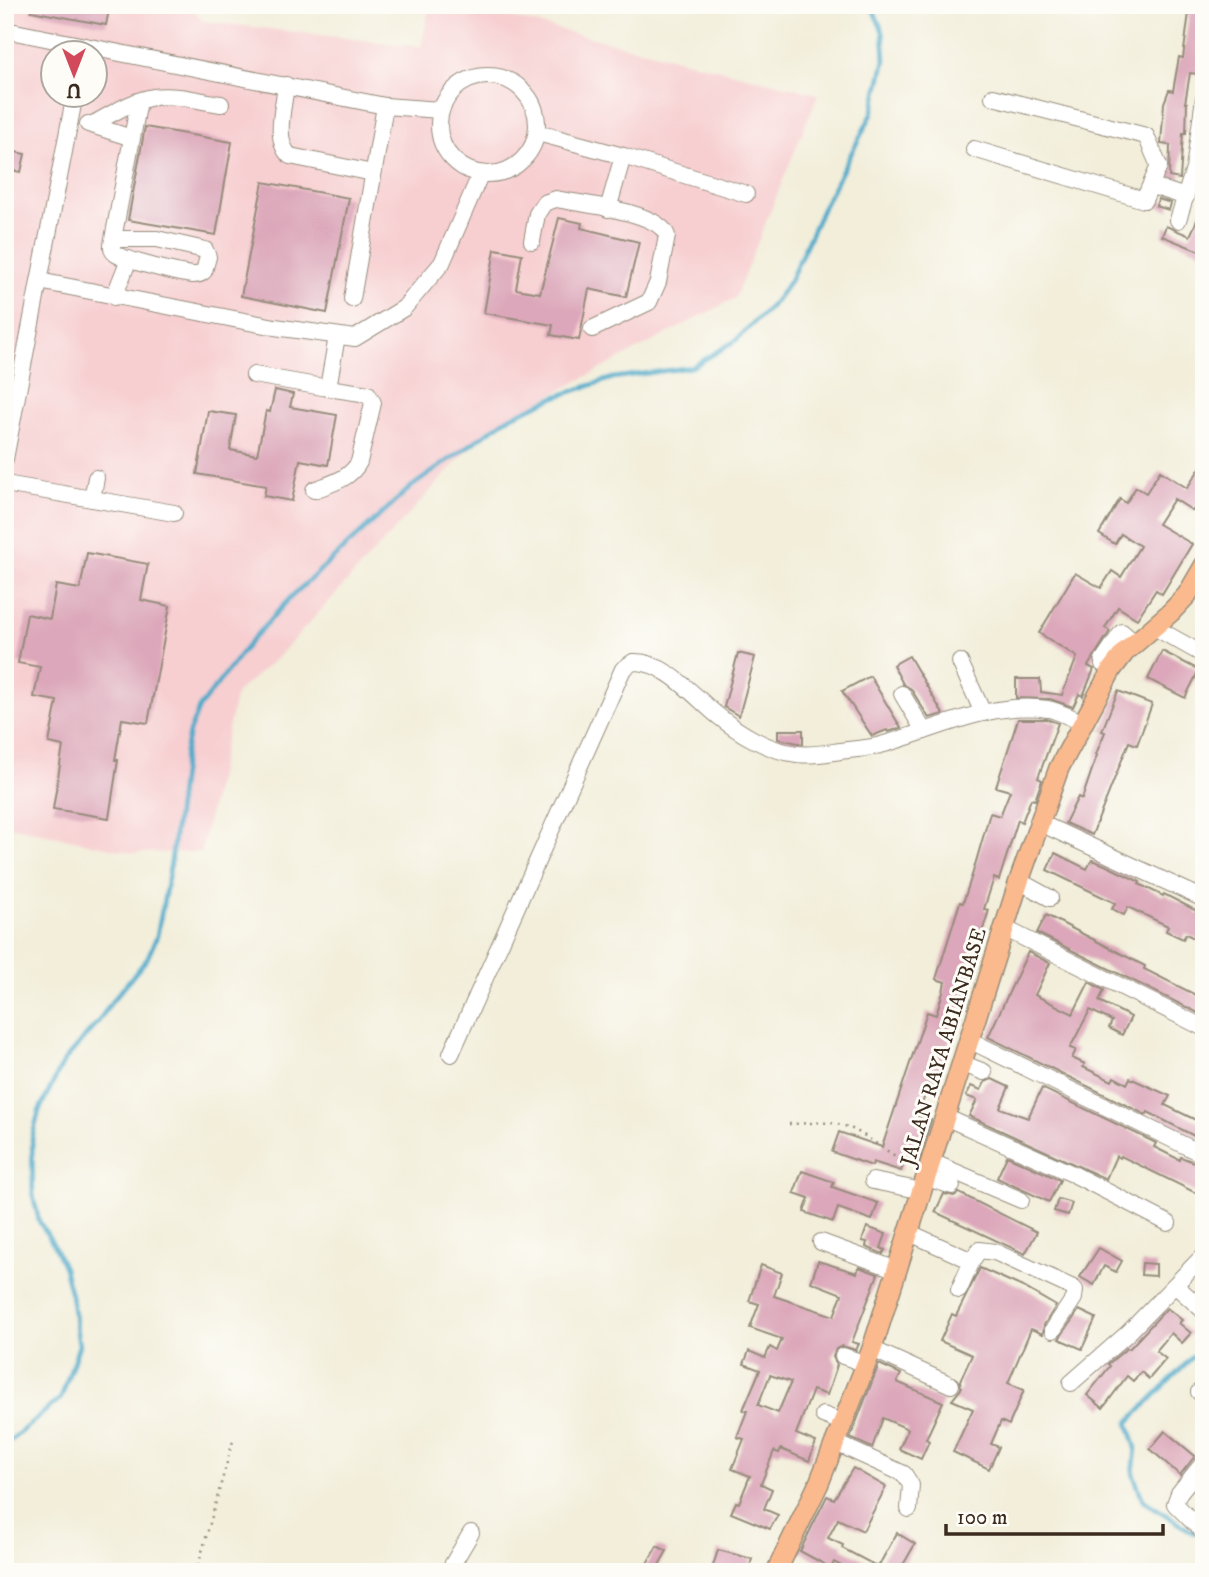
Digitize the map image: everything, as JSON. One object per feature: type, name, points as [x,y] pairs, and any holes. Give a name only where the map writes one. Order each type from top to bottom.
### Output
[{"type":"main road","name":"JALAN RAYA ABIANBASE","points":[[776,1572],[819,1483],[869,1356],[1038,822],[1059,768],[1112,670],[1125,652],[1186,595],[1204,566]]},
{"type":"street","points":[[5,30],[38,38]]},
{"type":"street","points":[[108,53],[286,85],[385,106],[440,110]]},
{"type":"street","points":[[485,75],[514,82],[534,104],[538,133],[527,157],[506,172],[480,175],[454,162],[439,138],[440,110],[457,86],[485,75]]},
{"type":"street","points":[[286,85],[281,143],[286,153],[373,173]]},
{"type":"street","points":[[93,124],[139,101],[163,96],[221,104]]},
{"type":"street","points":[[974,149],[1144,200],[1152,186],[1159,166],[1146,136],[993,97]]},
{"type":"street","points":[[1178,220],[1194,169],[1204,98]]},
{"type":"street","points":[[113,239],[174,242],[205,250],[208,257],[204,271],[192,275],[129,260],[113,252],[113,239],[139,101]]},
{"type":"street","points":[[352,299],[385,106]]},
{"type":"street","points":[[5,459],[73,108]]},
{"type":"street","points":[[70,123],[93,124],[132,138]]},
{"type":"street","points":[[538,133],[746,194]]},
{"type":"street","points":[[608,209],[623,156]]},
{"type":"street","points":[[39,281],[275,327],[355,338],[404,308],[442,263],[480,175]]},
{"type":"street","points":[[1152,186],[1186,197]]},
{"type":"street","points":[[532,241],[537,214],[544,203],[556,200],[648,218],[660,225],[667,236],[659,282],[649,302],[592,328]]},
{"type":"street","points":[[114,296],[129,260]]},
{"type":"street","points":[[328,388],[337,336]]},
{"type":"street","points":[[254,375],[368,394],[373,403],[359,462],[354,471],[347,477],[314,490]]},
{"type":"street","points":[[92,499],[96,478]]},
{"type":"street","points":[[5,484],[174,513]]},
{"type":"street","points":[[1154,627],[1204,655]]},
{"type":"street","points":[[450,1054],[623,669],[633,662],[653,666],[699,696],[715,713],[742,733],[782,751],[799,755],[875,746],[983,713],[1027,708],[1049,709],[1082,722]]},
{"type":"street","points":[[960,662],[983,713]]},
{"type":"street","points":[[902,694],[924,732]]},
{"type":"street","points":[[1038,822],[1204,899]]},
{"type":"street","points":[[1019,881],[1050,898]]},
{"type":"street","points":[[1004,928],[1204,1028]]},
{"type":"street","points":[[969,1040],[1204,1155]]},
{"type":"street","points":[[961,1063],[984,1072]]},
{"type":"street","points":[[945,1117],[1075,1175],[1168,1223]]},
{"type":"street","points":[[928,1175],[952,1186]]},
{"type":"street","points":[[873,1181],[928,1175],[1021,1200]]},
{"type":"street","points":[[910,1233],[972,1261]]},
{"type":"street","points":[[821,1242],[897,1270]]},
{"type":"street","points":[[959,1290],[979,1250],[995,1252],[1073,1288],[1074,1298],[1054,1330]]},
{"type":"street","points":[[1071,1383],[1128,1333],[1204,1255]]},
{"type":"street","points":[[1176,1286],[1204,1311]]},
{"type":"street","points":[[843,1356],[869,1356],[951,1385]]},
{"type":"street","points":[[823,1415],[844,1423]]},
{"type":"street","points":[[836,1443],[904,1475],[911,1485],[909,1509]]},
{"type":"street","points":[[1204,1462],[1179,1493],[1175,1504],[1204,1533]]},
{"type":"street","points":[[448,1572],[471,1533]]},
{"type":"path","points":[[789,1124],[842,1124],[870,1138],[928,1175]]},
{"type":"path","points":[[198,1572],[233,1441]]},
{"type":"shaded area","points":[[5,5],[191,5],[203,21],[421,47],[430,5],[461,5],[818,94],[735,298],[487,429],[277,658],[236,693],[201,852],[133,853],[5,825]]},
{"type":"building","points":[[31,5],[110,5],[106,25],[31,11]]},
{"type":"building","points":[[1190,5],[1204,5],[1204,25],[1198,74],[1190,73],[1185,103],[1186,133],[1183,133],[1180,179],[1169,177],[1170,145],[1161,144],[1164,103],[1169,90],[1173,91],[1179,57],[1183,58]]},
{"type":"building","points":[[145,127],[232,142],[216,235],[128,220]]},
{"type":"building","points":[[5,150],[25,154],[21,172],[5,169]]},
{"type":"building","points":[[263,182],[349,198],[327,313],[241,296]]},
{"type":"building","points":[[1158,199],[1171,203],[1169,210],[1156,206]]},
{"type":"building","points":[[1204,205],[1204,253],[1162,236],[1166,226],[1190,236]]},
{"type":"building","points":[[559,218],[582,223],[581,228],[639,242],[626,297],[589,289],[579,340],[551,335],[553,325],[484,313],[495,249],[522,254],[516,289],[540,293]]},
{"type":"building","points":[[275,390],[293,394],[290,407],[337,415],[328,465],[300,460],[292,501],[264,496],[266,486],[197,474],[208,411],[236,415],[230,450],[257,455],[266,411],[270,412]]},
{"type":"building","points":[[1204,462],[1204,494],[1193,511],[1174,499],[1158,524],[1192,544],[1162,594],[1156,590],[1137,619],[1118,607],[1105,628],[1110,631],[1088,666],[1094,669],[1083,696],[1079,694],[1073,707],[1050,699],[1016,698],[1016,679],[1040,679],[1041,692],[1062,695],[1077,657],[1039,633],[1075,573],[1101,588],[1112,571],[1121,577],[1140,546],[1121,534],[1115,544],[1099,534],[1120,499],[1126,503],[1136,487],[1146,493],[1160,471],[1187,488]]},
{"type":"building","points":[[87,553],[148,564],[141,600],[170,606],[148,723],[122,719],[109,818],[53,809],[63,746],[49,743],[57,701],[34,697],[40,667],[18,663],[27,614],[50,619],[56,585],[80,589]]},
{"type":"building","points":[[1162,651],[1199,670],[1185,698],[1148,679]]},
{"type":"building","points":[[738,653],[755,657],[739,716],[724,707]]},
{"type":"building","points":[[909,656],[943,714],[929,718],[911,689],[903,684],[893,665]]},
{"type":"building","points":[[870,676],[901,728],[872,736],[842,691]]},
{"type":"building","points":[[1118,691],[1152,704],[1137,745],[1129,742],[1092,835],[1065,823],[1078,797],[1082,799],[1105,732],[1102,731]]},
{"type":"building","points":[[1018,719],[1046,719],[1058,723],[1038,778],[1042,780],[1035,800],[1031,799],[1022,822],[1018,820],[999,880],[994,878],[984,909],[989,910],[960,1003],[963,1004],[936,1082],[930,1080],[918,1116],[931,1120],[918,1163],[905,1159],[901,1171],[873,1162],[872,1166],[832,1152],[839,1132],[882,1147],[927,1012],[936,1015],[945,982],[936,979],[960,902],[963,903],[990,813],[1000,816],[1010,791],[996,787]]},
{"type":"building","points":[[778,730],[803,730],[803,744],[778,739]]},
{"type":"building","points":[[1055,853],[1087,869],[1092,860],[1105,865],[1197,911],[1196,913],[1204,917],[1204,943],[1186,934],[1183,939],[1166,931],[1168,926],[1128,907],[1124,915],[1112,909],[1115,903],[1047,870]]},
{"type":"building","points":[[1046,915],[1204,999],[1204,1016],[1037,933]]},
{"type":"building","points":[[1028,952],[1050,963],[1035,995],[1073,1014],[1089,982],[1104,990],[1099,1001],[1131,1017],[1122,1035],[1109,1028],[1112,1021],[1090,1010],[1070,1048],[1076,1050],[1072,1058],[1085,1064],[1083,1067],[1112,1081],[1114,1077],[1127,1084],[1130,1078],[1170,1096],[1165,1105],[1204,1124],[1204,1141],[988,1037]]},
{"type":"building","points":[[992,1079],[1009,1087],[1000,1108],[1028,1118],[1042,1088],[1156,1143],[1154,1147],[1180,1160],[1181,1157],[1204,1166],[1204,1197],[1121,1156],[1116,1156],[1106,1179],[969,1116],[977,1100],[966,1096],[971,1086],[981,1090],[985,1082]]},
{"type":"building","points":[[1007,1156],[1060,1180],[1049,1202],[997,1178]]},
{"type":"building","points":[[802,1171],[834,1182],[832,1187],[878,1203],[872,1220],[838,1208],[833,1222],[804,1212],[809,1198],[794,1193]]},
{"type":"building","points":[[959,1193],[1037,1232],[1025,1254],[935,1212],[944,1194],[954,1196]]},
{"type":"building","points":[[1058,1199],[1072,1203],[1068,1215],[1054,1211]]},
{"type":"building","points":[[867,1227],[886,1234],[881,1248],[885,1250],[883,1254],[866,1247],[867,1242],[862,1241]]},
{"type":"building","points":[[1099,1248],[1122,1261],[1116,1272],[1104,1266],[1094,1285],[1080,1277]]},
{"type":"building","points":[[818,1261],[857,1273],[859,1267],[878,1274],[852,1342],[859,1344],[856,1350],[842,1346],[836,1349],[833,1357],[837,1365],[827,1395],[813,1390],[796,1434],[816,1442],[809,1461],[781,1449],[779,1453],[774,1451],[761,1484],[772,1489],[764,1509],[778,1515],[770,1529],[731,1513],[736,1502],[739,1503],[750,1476],[732,1469],[744,1439],[737,1437],[747,1411],[743,1410],[760,1370],[744,1364],[749,1351],[765,1358],[770,1347],[777,1351],[782,1339],[750,1328],[759,1304],[749,1301],[761,1265],[782,1273],[774,1296],[834,1316],[842,1294],[811,1282]],"holes":[[[770,1375],[791,1382],[778,1413],[758,1405]]]},
{"type":"building","points":[[1142,1263],[1156,1264],[1156,1276],[1141,1275]]},
{"type":"building","points":[[980,1268],[1025,1288],[1056,1306],[1044,1325],[1043,1334],[1031,1329],[1008,1383],[1024,1390],[1009,1425],[1001,1421],[991,1444],[999,1447],[989,1469],[953,1452],[973,1409],[952,1400],[961,1389],[960,1381],[972,1355],[940,1341],[952,1314],[956,1316]]},
{"type":"building","points":[[1167,1308],[1182,1320],[1179,1323],[1191,1333],[1182,1343],[1171,1333],[1156,1351],[1166,1359],[1149,1379],[1141,1372],[1133,1381],[1127,1376],[1103,1408],[1087,1395],[1110,1366],[1108,1364],[1129,1349]]},
{"type":"building","points":[[1079,1310],[1096,1318],[1082,1349],[1059,1339]]},
{"type":"building","points":[[879,1364],[901,1374],[897,1382],[943,1402],[926,1439],[929,1441],[921,1459],[899,1449],[908,1429],[883,1418],[872,1448],[850,1438]]},
{"type":"building","points":[[1165,1431],[1195,1456],[1180,1475],[1150,1449]]},
{"type":"building","points":[[853,1468],[886,1487],[863,1531],[838,1519],[828,1538],[878,1567],[897,1533],[915,1544],[899,1572],[853,1572],[834,1562],[831,1568],[800,1551],[827,1496],[834,1499]]},
{"type":"building","points":[[657,1546],[667,1551],[655,1572],[642,1572]]},
{"type":"building","points":[[718,1550],[752,1559],[748,1572],[711,1572]]},
{"type":"waterway","points":[[5,1445],[61,1398],[79,1345],[64,1268],[39,1221],[33,1195],[32,1138],[39,1111],[64,1061],[147,959],[157,936],[171,862],[184,757],[189,732],[199,708],[249,643],[291,597],[411,487],[508,418],[555,397],[613,378],[692,367],[735,341],[773,304],[790,281],[823,207],[872,114],[885,60],[883,32],[871,5]]},
{"type":"waterway","points":[[1194,1533],[1143,1500],[1133,1474],[1136,1448],[1128,1423],[1204,1345]]}]
